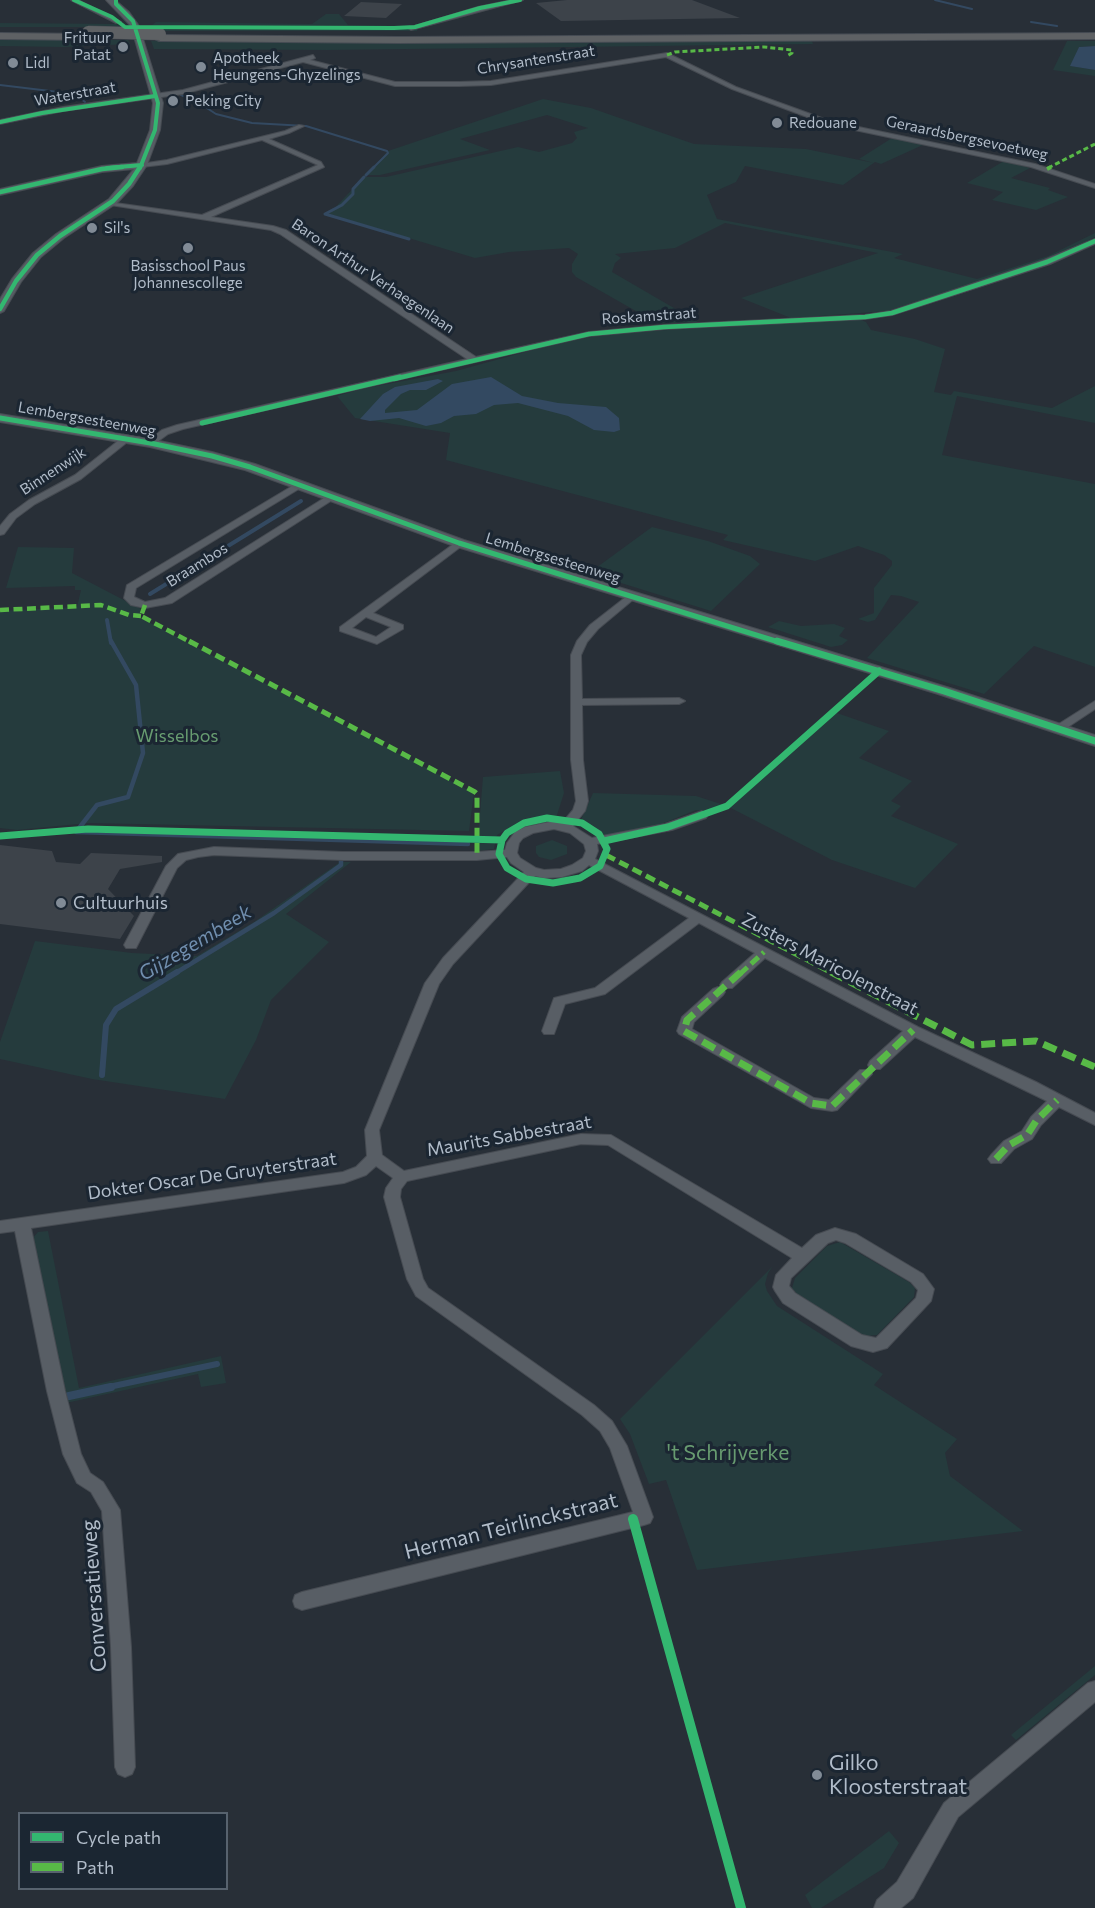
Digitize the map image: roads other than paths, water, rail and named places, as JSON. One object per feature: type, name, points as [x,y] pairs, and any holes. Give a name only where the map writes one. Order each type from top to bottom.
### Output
[{"type":"highway","points":[[0,31],[89,35]]},
{"type":"highway","points":[[160,36],[1095,31]]},
{"type":"highway","points":[[0,36],[89,35],[424,40],[1095,36]]},
{"type":"street","points":[[74,0],[118,22]]},
{"type":"street","points":[[411,28],[480,8],[520,0]]},
{"type":"street","points":[[0,309],[16,281],[37,255],[60,236],[108,204],[129,184],[142,165],[158,116],[158,103],[133,21],[114,1]]},
{"type":"street","name":"Chrysantenstraat","points":[[155,96],[183,92],[321,55]]},
{"type":"street","name":"Chrysantenstraat","points":[[304,60],[395,84],[459,84],[491,83],[667,55]]},
{"type":"street","name":"Geraardsbergsevoetweg","points":[[667,55],[734,88],[828,123],[1033,165],[1095,186]]},
{"type":"street","name":"Waterstraat","points":[[0,122],[52,111],[155,96]]},
{"type":"street","points":[[5,191],[102,169],[167,162],[301,126]]},
{"type":"street","points":[[202,218],[322,166],[262,138]]},
{"type":"street","name":"Baron Arthur Verhaegenlaan","points":[[108,204],[273,228],[283,232],[476,361]]},
{"type":"street","name":"Roskamstraat","points":[[150,443],[165,432],[180,427],[476,361],[552,341],[613,331],[866,317],[892,313],[1047,262],[1095,241]]},
{"type":"street","name":"Lembergsesteenweg","points":[[0,418],[150,443],[212,456],[332,496],[459,543],[944,691],[1095,741]]},
{"type":"street","name":"Binnenwijk","points":[[0,532],[13,516],[32,502],[78,477],[126,439]]},
{"type":"street","name":"Braambos","points":[[299,485],[131,587],[129,598],[135,603],[145,605],[168,601],[332,496]]},
{"type":"street","points":[[367,614],[459,543]]},
{"type":"street","points":[[566,827],[579,811],[582,801],[577,760],[576,655],[582,641],[594,627],[631,596]]},
{"type":"street","points":[[577,702],[679,701]]},
{"type":"street","points":[[1058,729],[1095,704]]},
{"type":"street","points":[[590,842],[668,827],[702,815]]},
{"type":"street","points":[[548,826],[566,827],[581,834],[590,842],[592,851],[588,860],[577,868],[562,873],[532,871],[515,860],[511,853],[513,843],[519,835],[529,830],[548,826]]},
{"type":"street","points":[[131,945],[172,866],[182,857],[197,853],[214,851],[343,856],[477,856],[511,853]]},
{"type":"street","name":"Zusters Maricolenstraat","points":[[588,860],[913,1030],[1095,1120]]},
{"type":"street","points":[[402,1178],[375,1158],[372,1130],[432,983],[454,954],[532,871]]},
{"type":"street","points":[[549,1031],[559,1001],[600,991],[699,917]]},
{"type":"street","points":[[764,952],[687,1020],[684,1031],[811,1103],[832,1106],[913,1030]]},
{"type":"street","points":[[996,1159],[1009,1145],[1027,1135],[1036,1121],[1057,1100]]},
{"type":"street","name":"Maurits Sabbestraat","points":[[402,1178],[437,1168],[581,1139],[611,1140],[803,1257]]},
{"type":"street","name":"Dokter Oscar De Gruyterstraat","points":[[0,1227],[344,1177],[361,1171],[375,1158]]},
{"type":"street","name":"Herman Teirlinckstraat","points":[[302,1602],[644,1517],[618,1446],[606,1426],[588,1410],[422,1292],[415,1279],[392,1197],[394,1188],[402,1178]]},
{"type":"street","name":"Conversatieweg","points":[[22,1224],[56,1391],[72,1454],[83,1478],[97,1487],[111,1510],[121,1647],[125,1767]]},
{"type":"street","points":[[843,1235],[917,1278],[926,1289],[926,1295],[887,1339],[873,1345],[864,1344],[784,1293],[781,1280],[803,1257],[827,1236],[843,1235]]},
{"type":"street","points":[[885,1908],[905,1890],[951,1810],[1095,1690]]},
{"type":"water","points":[[1095,46],[1095,70],[1070,66],[1079,47]]},
{"type":"water","points":[[491,377],[522,396],[558,403],[606,407],[619,418],[620,430],[614,432],[594,430],[568,416],[518,403],[494,405],[476,414],[454,416],[441,423],[426,426],[399,418],[370,421],[360,419],[383,394],[395,387],[438,379],[443,381],[426,390],[410,390],[401,394],[385,410],[385,413],[417,410],[452,384]]},
{"type":"waterway","points":[[935,0],[972,9]]},
{"type":"waterway","points":[[1031,22],[1057,26]]},
{"type":"waterway","points":[[0,85],[75,94],[85,102]]},
{"type":"waterway","points":[[181,95],[196,101],[216,114],[252,123],[306,126],[387,151],[388,153],[366,175]]},
{"type":"waterway","points":[[364,177],[353,189],[353,194],[342,205],[325,214],[409,239]]},
{"type":"waterway","points":[[150,594],[301,501]]},
{"type":"waterway","points":[[107,620],[111,643]]},
{"type":"waterway","points":[[111,641],[136,685],[143,753],[128,797],[97,805],[76,832],[468,844]]},
{"type":"waterway","name":"Gijzegembeek","points":[[174,974],[274,913],[341,865],[341,859]]},
{"type":"waterway","name":"Gijzegembeek","points":[[102,1075],[106,1025],[116,1009],[177,972]]},
{"type":"waterway","points":[[104,1388],[217,1364]]},
{"type":"waterway","points":[[69,1396],[111,1387]]},
{"type":"place","name":"Frituur Patat","points":[[123,47]]},
{"type":"place","name":"Lidl","points":[[13,63]]},
{"type":"place","name":"Apotheek Heungens-Ghyzelings","points":[[201,67]]},
{"type":"place","name":"Peking City","points":[[173,101]]},
{"type":"place","name":"Redouane","points":[[777,123]]},
{"type":"place","name":"Sil's","points":[[92,228]]},
{"type":"place","name":"Basisschool Paus Johannescollege","points":[[188,248]]},
{"type":"place","name":"Cultuurhuis","points":[[61,903]]},
{"type":"place","name":"Gilko Kloosterstraat","points":[[817,1775]]},
{"type":"park label","name":"Wisselbos","points":[[177,736]]},
{"type":"park label","name":"'t Schrijverke","points":[[728,1453]]}]
